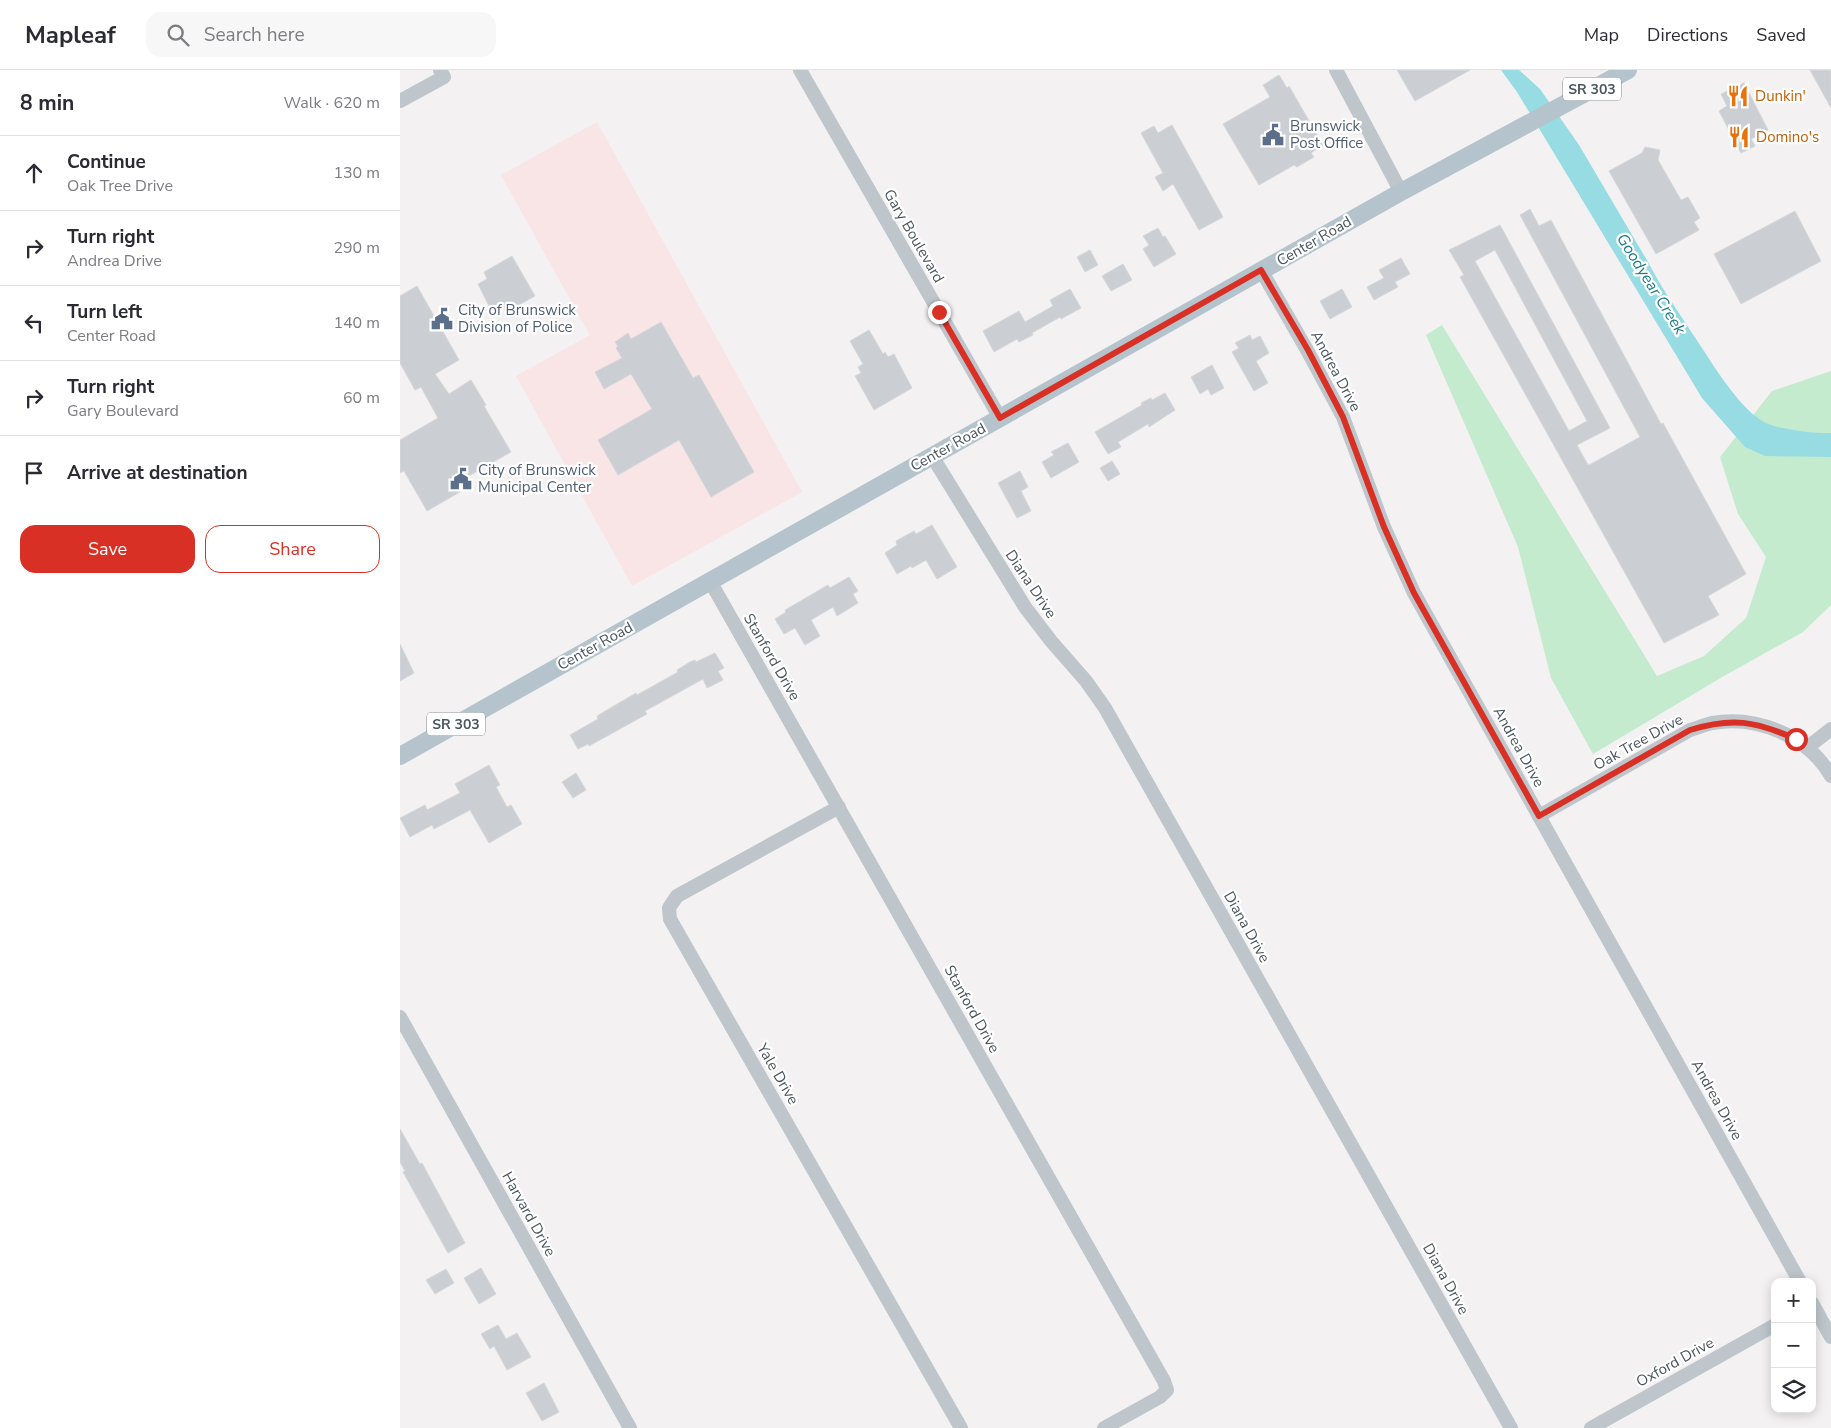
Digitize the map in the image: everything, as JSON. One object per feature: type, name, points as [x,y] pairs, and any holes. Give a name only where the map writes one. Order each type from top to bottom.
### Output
[{"type":"main road","name":"Center Road","points":[[400,756],[1261,270],[1628,70]]},
{"type":"street","name":"Gary Boulevard","points":[[800,70],[1000,418]]},
{"type":"street","points":[[1336,70],[1401,192]]},
{"type":"street","points":[[400,101],[442,73]]},
{"type":"street","name":"Andrea Drive","points":[[1261,270],[1312,358],[1343,417],[1384,527],[1414,593],[1798,1278]]},
{"type":"street","name":"Diana Drive","points":[[932,456],[1025,607],[1051,641],[1086,681],[1104,708],[1511,1428]]},
{"type":"street","name":"Stanford Drive","points":[[710,581],[1164,1380],[1167,1390],[1160,1397],[1104,1428]]},
{"type":"street","name":"Oak Tree Drive","points":[[1539,816],[1690,730],[1711,723],[1750,723],[1768,727],[1796,739],[1808,747],[1831,776]]},
{"type":"street","points":[[1808,747],[1831,728]]},
{"type":"street","name":"Yale Drive","points":[[839,807],[676,896],[669,908],[670,918],[961,1428]]},
{"type":"street","name":"Harvard Drive","points":[[400,1016],[630,1428]]},
{"type":"street","points":[[1816,1311],[1831,1337]]},
{"type":"street","name":"Oxford Drive","points":[[1591,1428],[1771,1327]]},
{"type":"shaded area","points":[[597,122],[802,492],[632,586],[516,376],[590,335],[501,175]]},
{"type":"green space","points":[[1442,325],[1657,676],[1704,656],[1746,618],[1766,557],[1738,514],[1720,457],[1772,391],[1831,371],[1831,605],[1803,632],[1724,676],[1593,754],[1551,678],[1518,547],[1426,335]]},
{"type":"water","name":"Goodyear Creek","points":[[1501,70],[1519,70],[1540,89],[1579,145],[1669,298],[1734,394],[1754,415],[1770,425],[1816,433],[1831,433],[1831,457],[1765,456],[1745,447],[1702,398],[1517,92]]},
{"type":"building","points":[[1397,70],[1470,70],[1415,101]]},
{"type":"building","points":[[1810,70],[1831,70],[1831,108]]},
{"type":"building","name":"Brunswick Post Office","points":[[1279,75],[1287,88],[1289,86],[1323,145],[1311,153],[1314,157],[1297,167],[1294,165],[1259,185],[1223,124],[1270,97],[1263,85]]},
{"type":"building","points":[[1744,83],[1768,130],[1751,139],[1755,146],[1741,153],[1719,111],[1727,106],[1721,94]]},
{"type":"building","points":[[1172,125],[1223,217],[1199,230],[1173,184],[1163,191],[1155,177],[1163,173],[1141,133],[1154,126],[1158,133]]},
{"type":"building","points":[[1645,147],[1660,150],[1658,160],[1681,200],[1688,197],[1700,218],[1694,222],[1699,230],[1656,254],[1609,171],[1642,153]]},
{"type":"building","points":[[1530,209],[1539,226],[1551,220],[1661,424],[1663,423],[1746,574],[1708,596],[1719,615],[1664,643],[1460,277],[1464,275],[1449,250],[1500,225],[1610,428],[1577,445],[1588,465],[1591,464],[1640,437],[1520,215]],"holes":[[[1495,250],[1587,421],[1569,431],[1475,261]]]},
{"type":"building","points":[[1795,211],[1821,261],[1741,304],[1714,254]]},
{"type":"building","points":[[1158,228],[1176,254],[1154,267],[1143,249],[1149,245],[1143,236]]},
{"type":"building","points":[[1090,250],[1098,265],[1085,272],[1077,257]]},
{"type":"building","points":[[512,256],[535,296],[506,312],[501,305],[496,308],[489,306],[478,284],[487,279],[484,272]]},
{"type":"building","points":[[1401,258],[1410,274],[1395,282],[1398,287],[1374,300],[1367,287],[1384,278],[1379,270]]},
{"type":"building","points":[[1123,264],[1132,280],[1111,291],[1102,276]]},
{"type":"building","points":[[417,286],[459,360],[435,374],[449,394],[471,380],[511,452],[460,481],[465,489],[427,511],[404,471],[400,473],[400,440],[438,418],[421,387],[415,390],[400,363],[400,296]]},
{"type":"building","points":[[1070,289],[1081,308],[1061,319],[1060,317],[1032,333],[1033,335],[1019,342],[1017,339],[994,352],[983,331],[1019,311],[1025,322],[1053,306],[1050,300]]},
{"type":"building","points":[[1342,289],[1352,307],[1330,319],[1320,301]]},
{"type":"building","points":[[661,322],[693,378],[699,375],[754,472],[711,497],[679,440],[618,475],[598,440],[652,409],[631,374],[604,389],[595,372],[622,358],[615,342],[628,333],[631,339]]},
{"type":"building","points":[[869,330],[883,354],[885,352],[888,357],[894,354],[912,388],[874,410],[855,376],[861,373],[858,367],[863,364],[850,341]]},
{"type":"building","points":[[1250,335],[1252,340],[1260,336],[1269,353],[1256,361],[1268,383],[1254,391],[1232,352],[1239,348],[1235,343]]},
{"type":"building","points":[[1212,365],[1224,388],[1211,395],[1208,389],[1200,394],[1191,377]]},
{"type":"building","points":[[1165,393],[1175,410],[1149,427],[1148,424],[1118,442],[1121,447],[1108,454],[1095,432],[1142,405],[1141,403]]},
{"type":"building","points":[[1068,443],[1079,462],[1051,478],[1042,462],[1054,455],[1051,452]]},
{"type":"building","points":[[1112,461],[1120,474],[1108,481],[1100,468]]},
{"type":"building","points":[[1020,471],[1028,487],[1021,491],[1031,511],[1017,518],[998,483]]},
{"type":"building","points":[[932,525],[957,567],[937,579],[926,560],[897,574],[885,553],[897,545],[896,541],[914,531],[916,534]]},
{"type":"building","points":[[849,577],[858,591],[853,594],[858,603],[837,616],[833,607],[811,620],[820,636],[805,645],[795,628],[784,634],[775,619],[786,612],[785,610],[828,585],[830,588]]},
{"type":"building","points":[[400,644],[414,673],[400,681]]},
{"type":"building","points":[[715,653],[724,668],[718,671],[723,680],[707,688],[703,679],[645,711],[647,714],[589,746],[588,744],[578,749],[570,735],[598,719],[597,716],[636,693],[637,695],[678,672],[677,670],[690,662],[695,660],[696,662]]},
{"type":"building","points":[[489,765],[500,785],[496,787],[507,807],[511,805],[522,824],[489,843],[470,810],[434,829],[432,825],[410,837],[400,818],[425,805],[427,810],[460,793],[455,784]]},
{"type":"building","points":[[576,773],[586,790],[573,798],[562,782]]},
{"type":"building","points":[[400,1129],[420,1164],[422,1163],[465,1243],[448,1253],[403,1172],[405,1171],[400,1162]]},
{"type":"building","points":[[481,1268],[496,1294],[479,1304],[464,1278]]},
{"type":"building","points":[[446,1269],[454,1283],[435,1294],[426,1280]]},
{"type":"building","points":[[498,1325],[506,1339],[517,1333],[531,1357],[507,1370],[494,1346],[490,1349],[481,1334]]},
{"type":"building","points":[[544,1383],[559,1412],[542,1421],[526,1393]]},
{"type":"place","name":"Dunkin'","points":[[1738,96]]},
{"type":"place","name":"Brunswick Post Office","points":[[1273,135]]},
{"type":"place","name":"Domino's","points":[[1739,137]]},
{"type":"place","name":"City of Brunswick Division of Police","points":[[442,319]]},
{"type":"place","name":"City of Brunswick Municipal Center","points":[[461,479]]},
{"type":"route","points":[[939,312],[1000,418],[1261,270],[1308,350],[1343,417],[1384,527],[1414,593],[1539,816],[1690,730],[1711,723],[1750,723],[1768,727],[1796,739]]}]
